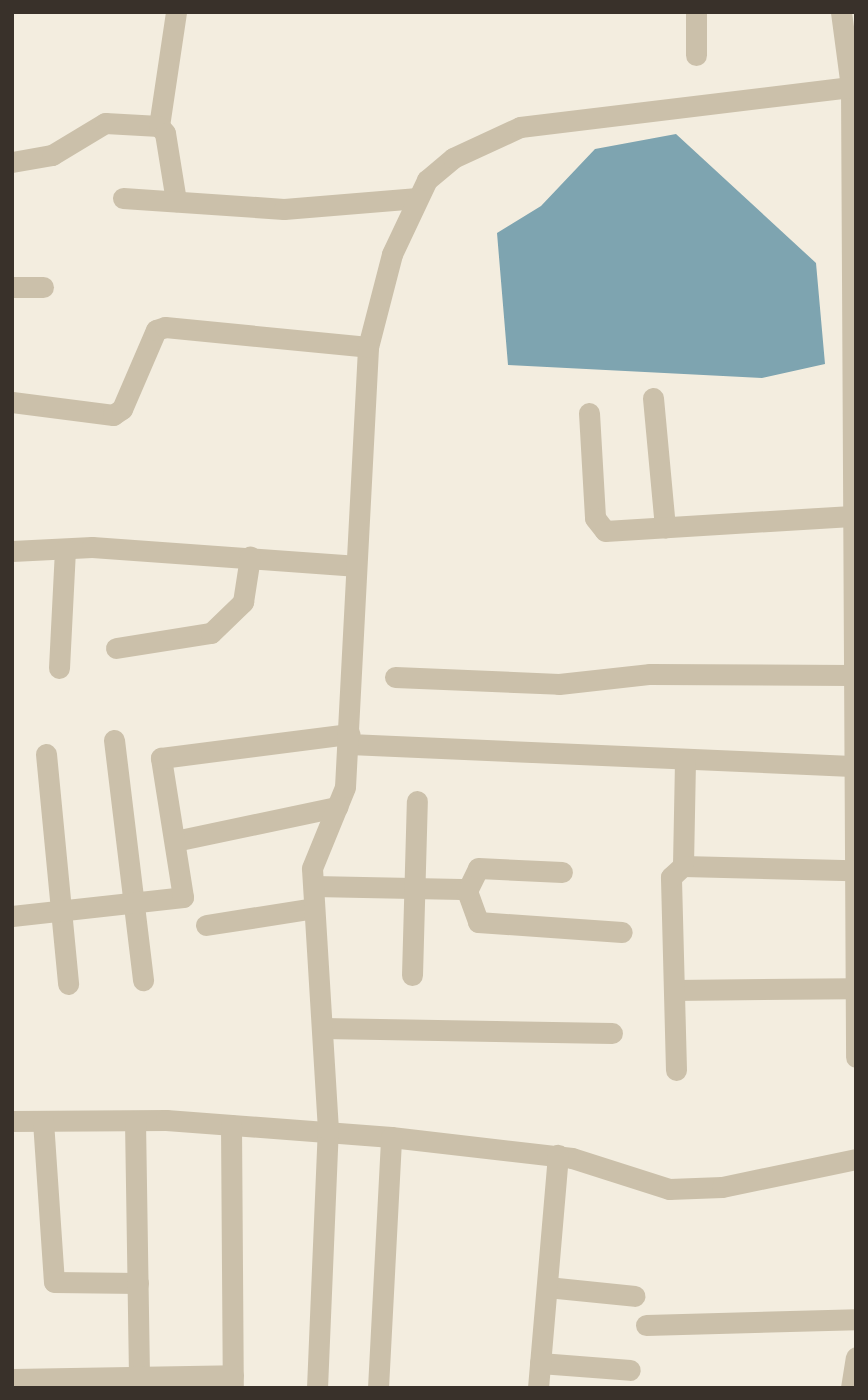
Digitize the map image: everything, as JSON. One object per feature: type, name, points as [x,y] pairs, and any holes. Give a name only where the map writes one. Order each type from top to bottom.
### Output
[{"type":"street","points":[[159,126],[176,12]]},
{"type":"street","points":[[696,12],[696,55]]},
{"type":"street","points":[[844,13],[851,87],[852,988],[856,1057]]},
{"type":"street","points":[[317,1388],[328,1130],[312,868],[337,807],[349,739],[355,566],[368,347],[392,254],[418,198],[453,158],[520,127],[851,87]]},
{"type":"street","points":[[12,162],[52,155],[105,123],[159,126],[165,133],[176,201]]},
{"type":"street","points":[[124,198],[296,209],[418,198]]},
{"type":"street","points":[[12,287],[43,288]]},
{"type":"street","points":[[12,402],[113,415],[122,409],[156,330],[165,327],[368,347]]},
{"type":"street","points":[[653,398],[665,527]]},
{"type":"street","points":[[589,413],[598,526],[606,531],[852,516]]},
{"type":"street","points":[[12,551],[65,549],[250,557],[355,566]]},
{"type":"street","points":[[59,668],[65,549]]},
{"type":"street","points":[[116,648],[211,633],[243,601],[250,557]]},
{"type":"street","points":[[395,677],[559,684],[650,674],[852,675]]},
{"type":"street","points":[[12,916],[183,897],[162,758],[349,739],[685,761],[852,766]]},
{"type":"street","points":[[114,740],[143,980]]},
{"type":"street","points":[[46,754],[68,984]]},
{"type":"street","points":[[683,866],[685,761]]},
{"type":"street","points":[[412,975],[417,801]]},
{"type":"street","points":[[175,841],[337,807]]},
{"type":"street","points":[[676,1070],[671,877],[683,866],[852,870]]},
{"type":"street","points":[[562,872],[478,867],[467,891],[478,922],[622,932]]},
{"type":"street","points":[[206,925],[314,897],[414,888],[467,891]]},
{"type":"street","points":[[674,990],[852,988]]},
{"type":"street","points":[[322,1028],[612,1033]]},
{"type":"street","points":[[12,1121],[135,1121],[328,1130],[558,1155],[669,1189],[722,1187],[856,1159]]},
{"type":"street","points":[[43,1121],[54,1282],[138,1283]]},
{"type":"street","points":[[135,1121],[139,1374]]},
{"type":"street","points":[[12,1379],[139,1374],[233,1382],[231,1125]]},
{"type":"street","points":[[378,1388],[391,1137]]},
{"type":"street","points":[[538,1388],[558,1155]]},
{"type":"street","points":[[547,1287],[635,1296]]},
{"type":"street","points":[[646,1325],[856,1319]]},
{"type":"street","points":[[851,1388],[856,1357]]},
{"type":"street","points":[[540,1363],[630,1370]]},
{"type":"water","points":[[676,134],[816,263],[825,364],[762,378],[508,365],[497,233],[541,206],[595,149]]}]
